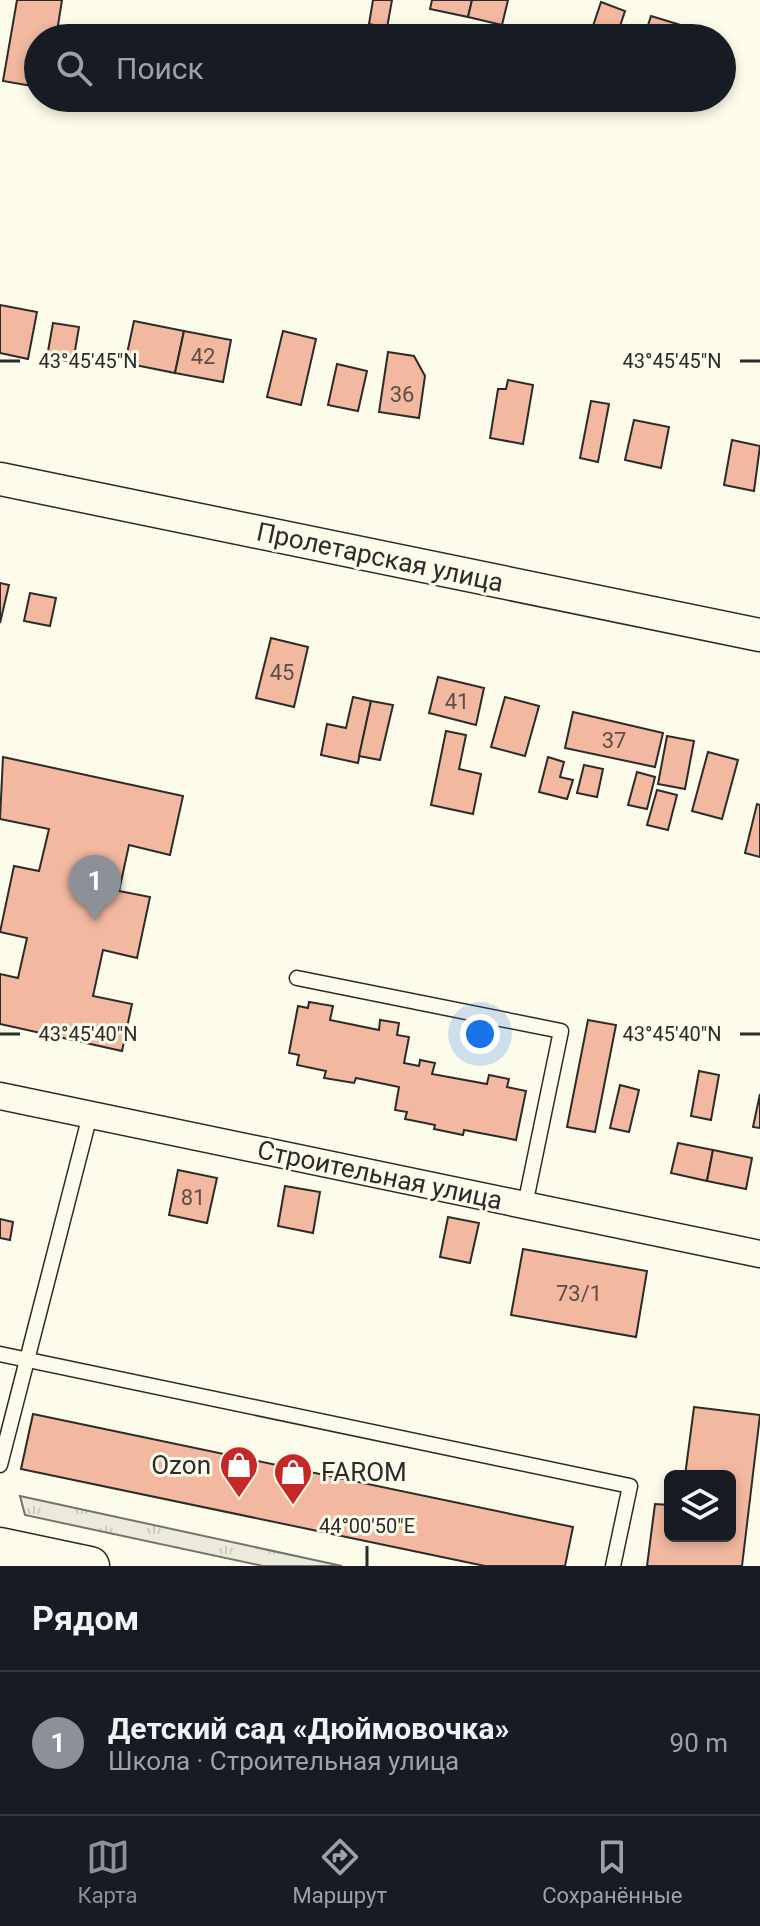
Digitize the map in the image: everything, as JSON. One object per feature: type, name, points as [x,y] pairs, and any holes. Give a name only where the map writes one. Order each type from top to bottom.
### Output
[{"type":"main road","points":[[0,1547],[90,1566]]},
{"type":"street","name":"Пролетарская улица","points":[[0,479],[760,635]]},
{"type":"street","name":"Строительная улица","points":[[0,1096],[760,1254]]},
{"type":"lane","points":[[297,978],[561,1031],[525,1205]]},
{"type":"lane","points":[[0,1465],[90,1115]]},
{"type":"lane","points":[[0,1354],[630,1486],[613,1566]]},
{"type":"green space","points":[[20,1496],[342,1566],[263,1566],[25,1515]]},
{"type":"building","points":[[17,0],[62,0],[58,24],[24,24],[24,85],[3,81]]},
{"type":"building","points":[[373,0],[392,0],[388,24],[369,24]]},
{"type":"building","points":[[432,0],[472,0],[468,17],[430,9]]},
{"type":"building","points":[[472,0],[508,0],[502,24],[468,17]]},
{"type":"building","points":[[601,2],[625,11],[621,24],[594,24]]},
{"type":"building","points":[[651,16],[677,24],[648,24]]},
{"type":"building","points":[[0,305],[37,312],[28,359],[0,353]]},
{"type":"building","points":[[134,321],[184,331],[175,373],[125,363]]},
{"type":"building","points":[[53,323],[79,327],[73,362],[47,357]]},
{"type":"building","points":[[184,331],[231,340],[223,382],[175,373]]},
{"type":"building","points":[[283,331],[316,339],[301,405],[267,397]]},
{"type":"building","points":[[388,352],[414,356],[425,376],[419,418],[379,412]]},
{"type":"building","points":[[337,364],[367,371],[358,411],[328,405]]},
{"type":"building","points":[[508,380],[533,385],[523,444],[490,438],[498,389],[506,389]]},
{"type":"building","points":[[591,401],[609,404],[598,462],[580,458]]},
{"type":"building","points":[[634,420],[669,427],[661,468],[625,460]]},
{"type":"building","points":[[732,440],[760,446],[754,491],[724,485]]},
{"type":"building","points":[[0,583],[9,585],[0,623]]},
{"type":"building","points":[[30,593],[56,598],[50,626],[24,621]]},
{"type":"building","points":[[271,638],[308,647],[294,707],[256,698]]},
{"type":"building","points":[[438,677],[484,688],[476,725],[429,713]]},
{"type":"building","points":[[353,697],[371,701],[358,763],[321,755],[327,724],[346,728]]},
{"type":"building","points":[[505,697],[539,706],[525,756],[491,747]]},
{"type":"building","points":[[371,701],[393,705],[380,760],[359,756]]},
{"type":"building","points":[[573,712],[663,733],[655,767],[565,748]]},
{"type":"building","points":[[446,731],[466,735],[459,769],[481,774],[473,814],[431,805]]},
{"type":"building","points":[[667,736],[694,741],[685,789],[658,784]]},
{"type":"building","points":[[708,752],[738,760],[722,819],[692,811]]},
{"type":"building","points":[[3,757],[183,796],[170,855],[129,845],[119,891],[150,897],[137,958],[103,950],[93,996],[132,1004],[122,1051],[0,1024],[0,974],[18,978],[27,938],[0,932],[14,866],[39,871],[49,829],[0,819]]},
{"type":"building","points":[[548,757],[564,762],[560,777],[573,780],[567,799],[539,792]]},
{"type":"building","points":[[584,765],[603,769],[597,797],[577,793]]},
{"type":"building","points":[[637,772],[655,777],[647,809],[628,805]]},
{"type":"building","points":[[657,790],[677,795],[668,830],[647,825]]},
{"type":"building","points":[[757,804],[760,805],[760,857],[745,853]]},
{"type":"building","points":[[309,1002],[333,1006],[330,1020],[379,1030],[380,1020],[399,1023],[397,1035],[409,1037],[404,1063],[419,1066],[420,1060],[435,1063],[432,1074],[487,1084],[489,1075],[509,1079],[507,1087],[526,1091],[516,1140],[464,1130],[463,1135],[434,1129],[435,1125],[405,1119],[407,1112],[395,1110],[399,1087],[356,1078],[354,1083],[324,1078],[326,1071],[297,1065],[299,1055],[289,1053],[298,1006],[308,1008]]},
{"type":"building","points":[[588,1020],[616,1025],[595,1132],[567,1127]]},
{"type":"building","points":[[699,1071],[719,1075],[711,1120],[691,1116]]},
{"type":"building","points":[[620,1085],[639,1090],[629,1132],[610,1128]]},
{"type":"building","points":[[760,1094],[760,1128],[753,1127]]},
{"type":"building","points":[[678,1143],[713,1150],[707,1181],[671,1173]]},
{"type":"building","points":[[713,1150],[752,1158],[746,1189],[707,1181]]},
{"type":"building","points":[[178,1170],[217,1178],[207,1223],[169,1215]]},
{"type":"building","points":[[285,1186],[320,1192],[313,1233],[278,1226]]},
{"type":"building","points":[[448,1217],[479,1223],[470,1263],[440,1257]]},
{"type":"building","points":[[0,1219],[13,1222],[10,1240],[0,1238]]},
{"type":"building","points":[[523,1249],[647,1271],[636,1337],[511,1315]]},
{"type":"building","points":[[694,1407],[760,1415],[742,1566],[647,1566],[655,1504],[664,1505],[664,1542],[736,1542],[736,1470],[686,1470]]},
{"type":"building","points":[[33,1414],[573,1527],[565,1566],[485,1566],[21,1469]]},
{"type":"place","name":"Детский сад «Дюймовочка»","points":[[95,921]]},
{"type":"place","name":"Ozon","points":[[239,1499]]},
{"type":"place","name":"FAROM","points":[[293,1506]]}]
